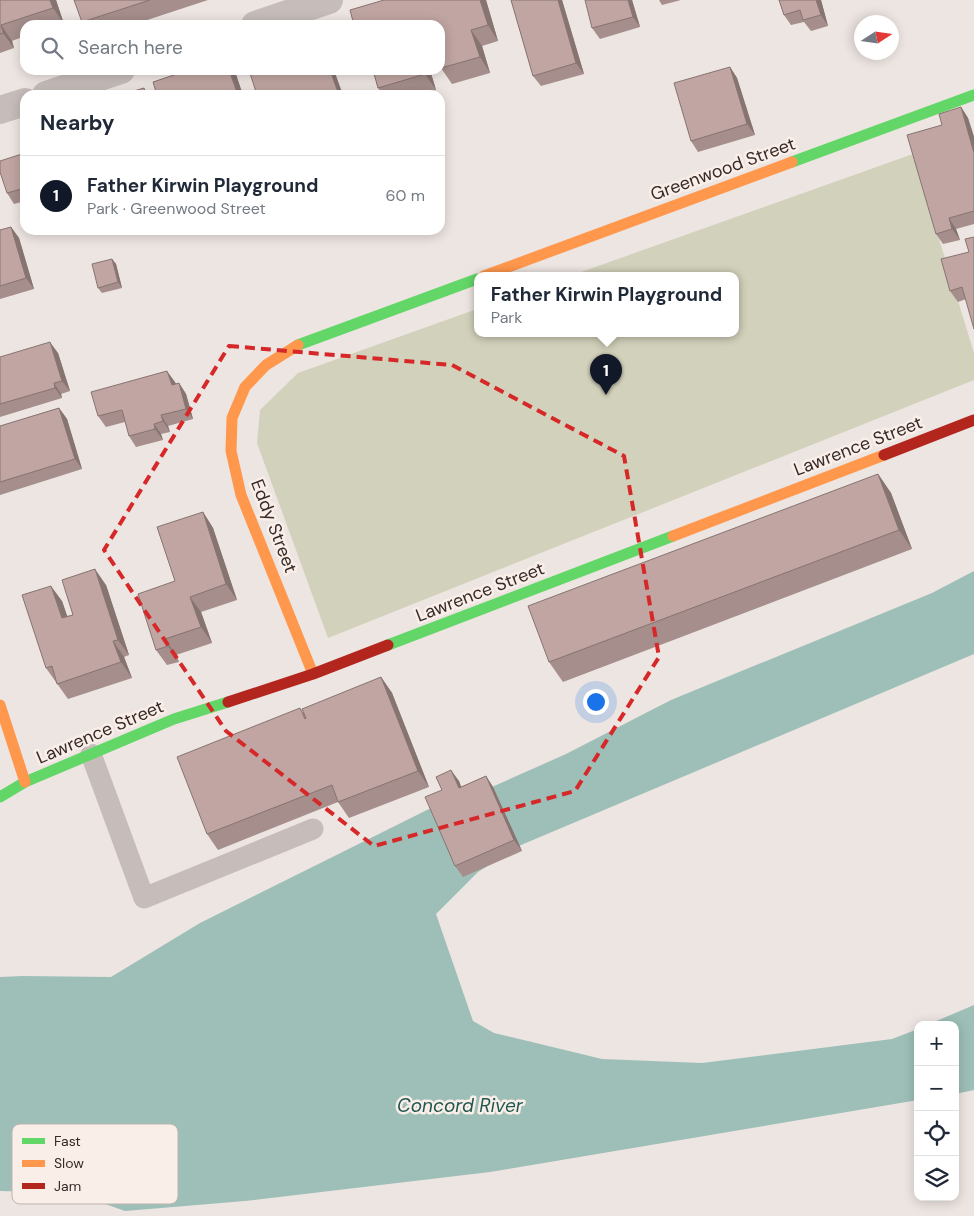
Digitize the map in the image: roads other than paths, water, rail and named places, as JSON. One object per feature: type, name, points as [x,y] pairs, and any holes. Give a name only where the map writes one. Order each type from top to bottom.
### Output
[{"type":"street","points":[[270,20],[329,0]]},
{"type":"street","points":[[61,90],[106,75]]},
{"type":"street","name":"Greenwood Street","points":[[495,272],[974,95]]},
{"type":"street","points":[[0,110],[20,104]]},
{"type":"street","name":"Eddy Street","points":[[313,674],[241,495],[230,451],[232,418],[245,387],[266,365],[298,345],[474,280]]},
{"type":"street","name":"Lawrence Street","points":[[0,797],[25,782],[174,719],[313,674],[974,420]]},
{"type":"street","points":[[0,705],[25,782]]},
{"type":"lane","points":[[91,754],[144,898],[313,829]]},
{"type":"water","name":"Concord River","points":[[974,571],[974,654],[521,845],[478,872],[436,914],[473,1021],[494,1033],[602,1059],[702,1063],[892,1039],[914,1031],[914,1101],[490,1172],[245,1201],[125,1211],[105,1204],[178,1204],[178,1124],[12,1124],[12,1191],[0,1191],[0,977],[111,977],[200,923],[429,809],[492,787],[566,754],[671,700],[932,593]]},
{"type":"water","points":[[974,1005],[974,1090],[959,1093],[959,1021],[936,1021]]},
{"type":"place","name":"Father Kirwin Playground","points":[[606,395]]}]
